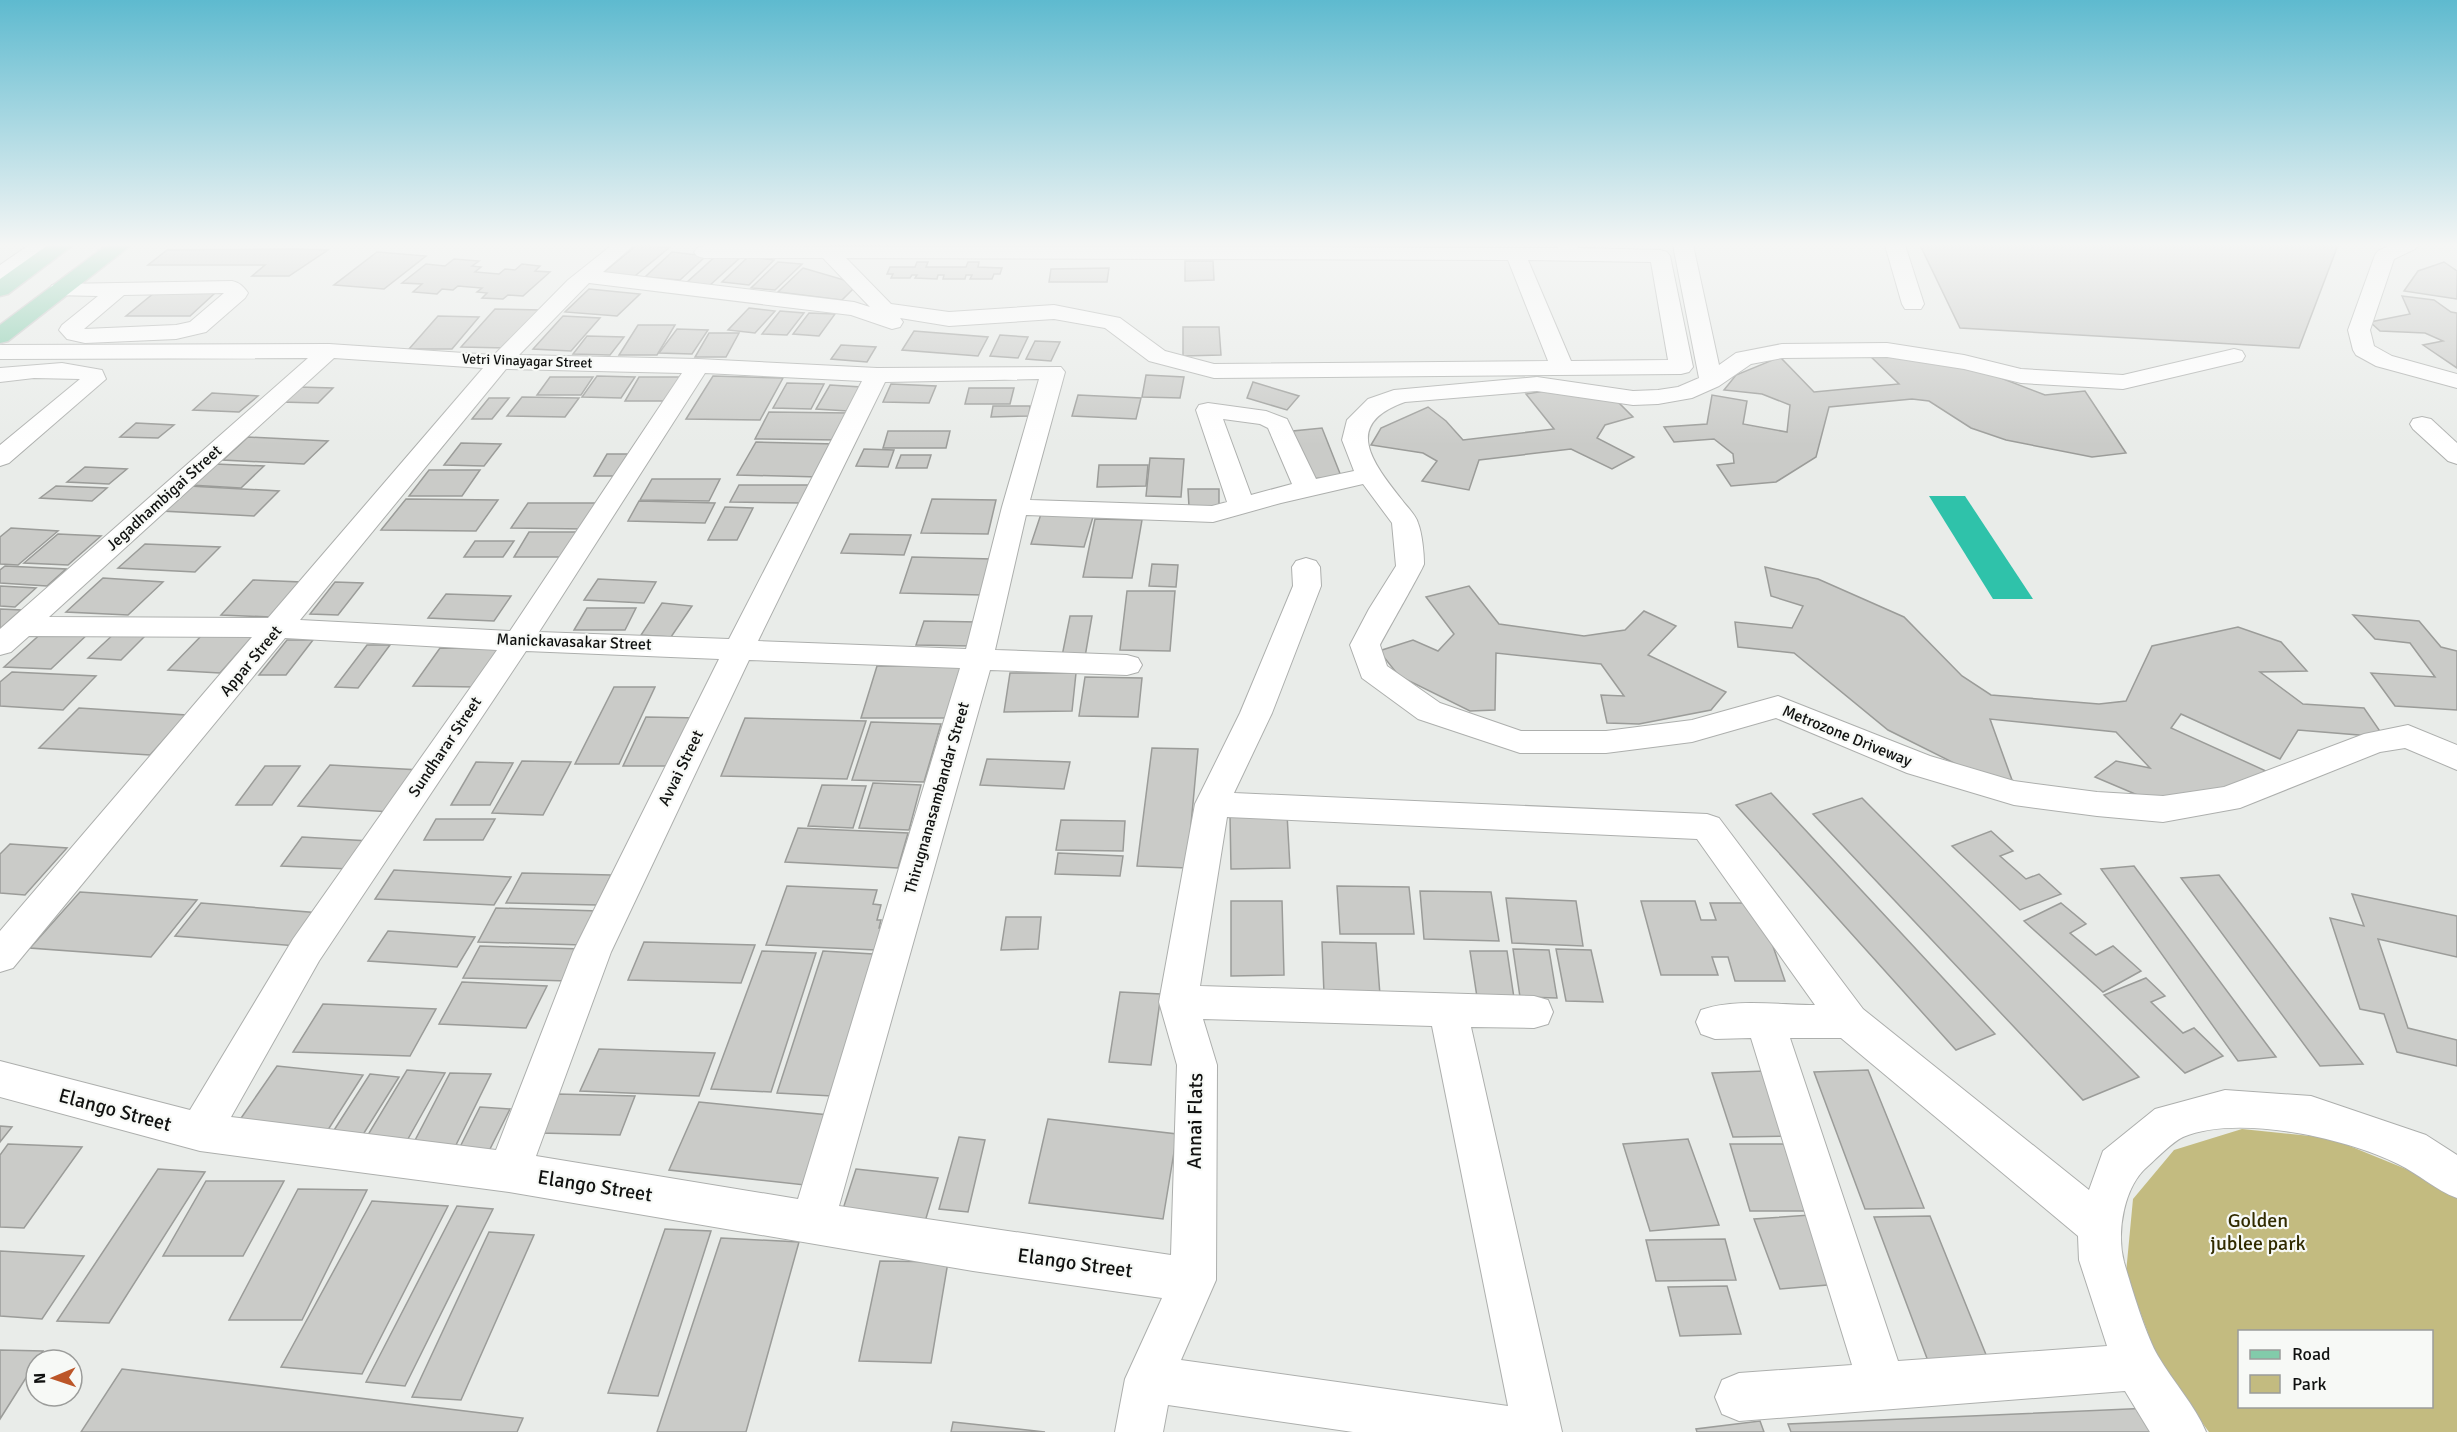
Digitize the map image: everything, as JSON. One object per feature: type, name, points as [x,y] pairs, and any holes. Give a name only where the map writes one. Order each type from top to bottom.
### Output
[{"type":"main road","points":[[0,336],[32,312]]},
{"type":"street","points":[[92,312],[70,330],[75,334],[85,336],[154,333],[198,327],[215,312]]},
{"type":"street","name":"Appar Street","points":[[0,957],[279,628],[500,362],[550,312]]},
{"type":"street","points":[[862,312],[899,324],[947,331],[1034,328]]},
{"type":"street","points":[[902,312],[949,319],[1054,312],[1112,323],[1157,356],[1214,371],[1681,367],[1670,312]]},
{"type":"street","points":[[1539,312],[1562,367]]},
{"type":"street","points":[[1697,312],[1711,381]]},
{"type":"street","points":[[2365,312],[2359,330],[2364,350],[2384,361],[2457,381]]},
{"type":"street","points":[[131,351],[154,333]]},
{"type":"street","name":"Metrozone Driveway","points":[[2234,356],[2123,382],[2021,376],[1964,362],[1887,350],[1782,351],[1744,358],[1711,381],[1684,393],[1658,398],[1633,398],[1538,384],[1402,395],[1376,404],[1359,420],[1354,440],[1370,475],[1405,522],[1410,566],[1383,609],[1365,645],[1373,671],[1429,711],[1520,742],[1606,742],[1692,731],[1778,707],[1919,765],[2014,793],[2097,804],[2163,809],[2228,799],[2375,742],[2408,736],[2457,758]]},
{"type":"street","name":"Vetri Vinayagar Street","points":[[0,352],[329,351],[500,362],[698,366],[877,375],[1053,372]]},
{"type":"street","name":"Jegadhambigai Street","points":[[10,636],[329,351]]},
{"type":"street","points":[[7,374],[40,352]]},
{"type":"street","name":"Sundharar Street","points":[[200,1132],[306,950],[518,640],[698,366]]},
{"type":"street","points":[[0,458],[94,379],[94,375],[82,372],[7,374]]},
{"type":"street","name":"Thirugnanasambandar Street","points":[[813,1222],[978,660],[1015,507],[1053,372]]},
{"type":"street","name":"Avvai Street","points":[[509,1172],[592,952],[739,649],[877,375]]},
{"type":"street","points":[[1242,507],[1208,410],[1266,418],[1278,424],[1307,489]]},
{"type":"street","points":[[2422,424],[2457,456]]},
{"type":"street","points":[[1015,507],[1213,514],[1370,475]]},
{"type":"street","name":"Annai Flats","points":[[1138,1432],[1149,1379],[1193,1280],[1197,1065],[1178,1002],[1212,804],[1256,713],[1273,671],[1306,586],[1306,567]]},
{"type":"street","name":"Manickavasakar Street","points":[[10,636],[279,628],[1127,665]]},
{"type":"street","points":[[1212,804],[1707,827],[1849,1021],[2099,1226]]},
{"type":"street","points":[[1178,1002],[1534,1012]]},
{"type":"street","points":[[1448,1010],[1538,1432]]},
{"type":"street","points":[[1764,1020],[1882,1385]]},
{"type":"street","points":[[1715,1022],[1849,1021]]},
{"type":"street","name":"Elango Street","points":[[0,1079],[200,1132],[509,1172],[973,1249],[1193,1280]]},
{"type":"street","points":[[2182,1432],[2168,1416],[2137,1367],[2101,1260],[2099,1226],[2118,1166],[2170,1122],[2225,1108],[2311,1115],[2411,1149],[2457,1178]]},
{"type":"street","points":[[1739,1397],[2137,1367]]},
{"type":"street","points":[[1149,1379],[1523,1432]]},
{"type":"green space","name":"Golden jublee park","points":[[2242,1129],[2330,1138],[2428,1178],[2457,1196],[2457,1432],[2209,1432],[2160,1366],[2126,1273],[2133,1199],[2174,1150]]},
{"type":"shaded area","points":[[1929,496],[1965,496],[2033,599],[1993,599]]},
{"type":"building","points":[[131,312],[195,312],[190,316],[126,316]]},
{"type":"building","points":[[492,312],[538,312],[507,348],[461,347]]},
{"type":"building","points":[[565,312],[621,312],[617,316]]},
{"type":"building","points":[[745,312],[774,312],[755,333],[728,330]]},
{"type":"building","points":[[779,312],[804,313],[787,335],[762,334]]},
{"type":"building","points":[[1952,312],[2313,312],[2299,348],[1960,328]]},
{"type":"building","points":[[2409,312],[2457,313],[2457,368],[2423,345],[2443,341],[2425,333],[2380,331],[2370,322],[2410,314]]},
{"type":"building","points":[[809,313],[835,314],[819,336],[793,334]]},
{"type":"building","points":[[438,316],[479,317],[452,349],[409,349]]},
{"type":"building","points":[[563,316],[600,318],[571,351],[533,349]]},
{"type":"building","points":[[638,325],[675,325],[657,355],[619,355]]},
{"type":"building","points":[[1183,327],[1219,327],[1221,355],[1183,356]]},
{"type":"building","points":[[677,329],[708,330],[692,354],[659,353]]},
{"type":"building","points":[[914,331],[988,337],[978,356],[902,350]]},
{"type":"building","points":[[709,333],[739,333],[726,357],[695,357]]},
{"type":"building","points":[[1000,335],[1028,337],[1018,358],[990,356]]},
{"type":"building","points":[[587,336],[624,337],[610,355],[573,354]]},
{"type":"building","points":[[1035,341],[1060,342],[1051,361],[1026,359]]},
{"type":"building","points":[[841,345],[876,347],[867,362],[831,359]]},
{"type":"building","points":[[1866,352],[1967,365],[2045,395],[2085,391],[2126,453],[2092,457],[2006,440],[1971,428],[1929,401],[1912,399],[1829,407],[1816,457],[1776,482],[1731,486],[1717,465],[1734,463],[1733,454],[1714,439],[1674,442],[1664,427],[1707,424],[1712,395],[1747,401],[1743,424],[1787,432],[1790,405],[1762,394],[1724,390],[1736,375],[1780,357],[1814,392],[1899,384]]},
{"type":"building","points":[[1146,375],[1184,377],[1180,398],[1142,397]]},
{"type":"building","points":[[597,376],[635,377],[621,398],[582,397]]},
{"type":"building","points":[[713,376],[783,378],[760,420],[686,419]]},
{"type":"building","points":[[550,377],[593,377],[581,395],[537,395]]},
{"type":"building","points":[[639,377],[684,377],[671,401],[625,401]]},
{"type":"building","points":[[1253,382],[1299,396],[1287,410],[1247,398]]},
{"type":"building","points":[[787,383],[824,384],[811,409],[773,408]]},
{"type":"building","points":[[891,384],[936,386],[929,403],[883,402]]},
{"type":"building","points":[[830,385],[861,387],[848,411],[816,409]]},
{"type":"building","points":[[298,387],[333,388],[318,403],[281,402]]},
{"type":"building","points":[[969,388],[1014,388],[1010,404],[965,404]]},
{"type":"building","points":[[1557,389],[1618,402],[1633,417],[1605,425],[1597,438],[1634,457],[1612,469],[1571,449],[1479,460],[1469,490],[1422,481],[1437,461],[1423,453],[1371,445],[1381,428],[1428,407],[1446,421],[1463,440],[1554,429],[1526,394]]},
{"type":"building","points":[[212,393],[258,396],[239,412],[193,410]]},
{"type":"building","points":[[1078,395],[1141,398],[1136,419],[1072,416]]},
{"type":"building","points":[[522,397],[579,398],[565,417],[507,416]]},
{"type":"building","points":[[489,398],[509,398],[492,419],[472,419]]},
{"type":"building","points":[[993,406],[1030,406],[1029,416],[991,417]]},
{"type":"building","points":[[769,412],[850,413],[839,440],[755,439]]},
{"type":"building","points":[[136,423],[174,425],[158,438],[120,437]]},
{"type":"building","points":[[1322,428],[1341,476],[1311,479],[1293,431]]},
{"type":"building","points":[[888,431],[950,431],[946,448],[883,448]]},
{"type":"building","points":[[248,437],[328,441],[304,464],[223,460]]},
{"type":"building","points":[[756,442],[835,444],[819,477],[737,475]]},
{"type":"building","points":[[461,443],[501,444],[484,466],[444,465]]},
{"type":"building","points":[[864,449],[894,450],[888,467],[856,466]]},
{"type":"building","points":[[607,454],[628,454],[615,476],[594,476]]},
{"type":"building","points":[[901,455],[931,455],[927,468],[896,468]]},
{"type":"building","points":[[1150,458],[1184,459],[1181,497],[1146,496]]},
{"type":"building","points":[[215,464],[264,466],[241,488],[190,485]]},
{"type":"building","points":[[1099,465],[1148,465],[1146,486],[1097,487]]},
{"type":"building","points":[[85,467],[127,469],[109,484],[67,482]]},
{"type":"building","points":[[429,470],[480,470],[462,496],[409,496]]},
{"type":"building","points":[[652,479],[720,479],[709,501],[640,500]]},
{"type":"building","points":[[739,485],[809,485],[802,503],[730,502]]},
{"type":"building","points":[[56,486],[107,488],[92,501],[40,498]]},
{"type":"building","points":[[189,486],[279,491],[254,516],[162,511]]},
{"type":"building","points":[[1188,489],[1219,489],[1219,507],[1189,507]]},
{"type":"building","points":[[406,499],[498,500],[476,531],[381,530]]},
{"type":"building","points":[[932,499],[996,500],[988,534],[921,533]]},
{"type":"building","points":[[639,501],[715,503],[705,523],[628,521]]},
{"type":"building","points":[[528,503],[600,503],[585,529],[511,528]]},
{"type":"building","points":[[725,507],[753,508],[737,540],[708,540]]},
{"type":"building","points":[[1041,514],[1093,517],[1084,547],[1031,544]]},
{"type":"building","points":[[1095,519],[1142,520],[1132,578],[1083,577]]},
{"type":"building","points":[[11,528],[58,531],[18,565],[0,564],[0,537]]},
{"type":"building","points":[[529,532],[579,532],[565,557],[514,557]]},
{"type":"building","points":[[58,534],[101,536],[68,565],[24,563]]},
{"type":"building","points":[[850,534],[911,535],[904,555],[841,553]]},
{"type":"building","points":[[475,541],[514,541],[503,557],[464,557]]},
{"type":"building","points":[[145,544],[220,547],[195,572],[118,568]]},
{"type":"building","points":[[912,557],[992,559],[982,595],[900,593]]},
{"type":"building","points":[[1152,564],[1178,565],[1176,587],[1149,586]]},
{"type":"building","points":[[5,566],[66,569],[47,586],[0,583],[0,570]]},
{"type":"building","points":[[1765,567],[1818,579],[1904,617],[1962,676],[1991,695],[2099,704],[2126,701],[2152,646],[2238,627],[2281,642],[2307,671],[2260,672],[2303,704],[2364,708],[2384,737],[2298,730],[2280,759],[2181,714],[2171,728],[2266,771],[2243,785],[2154,802],[2095,777],[2116,761],[2150,768],[2116,732],[1990,719],[2012,780],[1982,777],[1888,730],[1794,653],[1738,647],[1735,622],[1792,628],[1803,606],[1771,596]]},
{"type":"building","points":[[103,578],[163,582],[128,615],[66,612]]},
{"type":"building","points":[[598,579],[656,582],[644,603],[584,600]]},
{"type":"building","points":[[253,580],[301,582],[271,617],[221,615]]},
{"type":"building","points":[[335,582],[363,583],[338,615],[310,614]]},
{"type":"building","points":[[0,586],[36,588],[15,607],[0,606]]},
{"type":"building","points":[[1469,586],[1499,624],[1584,636],[1625,630],[1644,611],[1676,626],[1648,655],[1726,692],[1711,710],[1639,724],[1607,723],[1601,695],[1624,696],[1601,664],[1496,653],[1495,710],[1470,711],[1399,676],[1379,651],[1413,640],[1438,651],[1454,634],[1426,597]]},
{"type":"building","points":[[1127,591],[1175,591],[1170,651],[1120,650]]},
{"type":"building","points":[[446,594],[511,596],[494,621],[428,618]]},
{"type":"building","points":[[662,603],[692,606],[671,637],[641,635]]},
{"type":"building","points":[[587,608],[636,608],[625,630],[574,630]]},
{"type":"building","points":[[0,609],[21,610],[0,629]]},
{"type":"building","points":[[2353,615],[2419,621],[2441,647],[2457,651],[2457,710],[2395,706],[2371,673],[2435,677],[2410,643],[2375,639]]},
{"type":"building","points":[[1070,616],[1092,616],[1085,657],[1062,656]]},
{"type":"building","points":[[924,621],[978,622],[972,646],[916,645]]},
{"type":"building","points":[[45,630],[90,632],[51,669],[4,667]]},
{"type":"building","points":[[117,631],[149,632],[121,660],[88,658]]},
{"type":"building","points":[[204,633],[253,636],[220,673],[168,670]]},
{"type":"building","points":[[287,640],[313,640],[286,675],[259,675]]},
{"type":"building","points":[[367,645],[390,645],[358,688],[335,687]]},
{"type":"building","points":[[440,648],[500,649],[476,687],[413,686]]},
{"type":"building","points":[[877,666],[962,666],[950,718],[861,718]]},
{"type":"building","points":[[12,672],[96,676],[63,710],[0,706],[0,682]]},
{"type":"building","points":[[1010,673],[1076,673],[1072,711],[1004,712]]},
{"type":"building","points":[[1085,677],[1142,678],[1138,717],[1079,716]]},
{"type":"building","points":[[614,687],[655,687],[619,764],[575,764]]},
{"type":"building","points":[[79,708],[186,715],[150,755],[39,748]]},
{"type":"building","points":[[646,717],[699,718],[679,766],[623,766]]},
{"type":"building","points":[[745,718],[866,721],[847,779],[721,776]]},
{"type":"building","points":[[871,722],[941,724],[924,782],[852,780]]},
{"type":"building","points":[[1152,748],[1198,749],[1187,868],[1137,866]]},
{"type":"building","points":[[987,759],[1070,762],[1064,789],[980,785]]},
{"type":"building","points":[[522,761],[571,762],[543,815],[492,813]]},
{"type":"building","points":[[476,762],[513,763],[490,805],[451,805]]},
{"type":"building","points":[[330,765],[420,770],[391,812],[298,806]]},
{"type":"building","points":[[265,766],[300,766],[272,805],[236,805]]},
{"type":"building","points":[[873,783],[921,785],[909,830],[859,828]]},
{"type":"building","points":[[822,785],[866,786],[853,828],[808,826]]},
{"type":"building","points":[[1771,793],[1995,1034],[1956,1050],[1736,805]]},
{"type":"building","points":[[1862,798],[2139,1077],[2083,1100],[1813,814]]},
{"type":"building","points":[[1287,814],[1290,868],[1231,869],[1230,815]]},
{"type":"building","points":[[436,819],[495,819],[483,840],[424,840]]},
{"type":"building","points":[[1061,820],[1125,821],[1123,851],[1056,850]]},
{"type":"building","points":[[798,828],[908,833],[898,868],[785,862]]},
{"type":"building","points":[[1991,831],[2013,851],[2000,856],[2026,879],[2039,874],[2061,894],[2020,910],[1952,846]]},
{"type":"building","points":[[302,837],[369,841],[350,869],[281,866]]},
{"type":"building","points":[[10,844],[67,848],[25,895],[0,893],[0,854]]},
{"type":"building","points":[[1058,853],[1123,856],[1120,876],[1055,874]]},
{"type":"building","points":[[2134,866],[2276,1057],[2238,1061],[2101,869]]},
{"type":"building","points":[[394,870],[511,877],[494,905],[375,899]]},
{"type":"building","points":[[522,873],[611,875],[597,905],[506,903]]},
{"type":"building","points":[[2219,875],[2363,1064],[2320,1066],[2181,878]]},
{"type":"building","points":[[787,886],[877,890],[873,904],[881,905],[877,920],[881,920],[879,928],[882,928],[876,950],[766,945]]},
{"type":"building","points":[[1337,886],[1409,887],[1414,934],[1340,934]]},
{"type":"building","points":[[1420,891],[1491,892],[1499,941],[1424,939]]},
{"type":"building","points":[[80,892],[197,900],[151,957],[30,948]]},
{"type":"building","points":[[2352,894],[2457,916],[2457,957],[2378,939],[2408,1028],[2457,1040],[2457,1066],[2397,1052],[2384,1014],[2360,1009],[2330,918],[2364,926]]},
{"type":"building","points":[[1506,898],[1576,901],[1583,946],[1512,943]]},
{"type":"building","points":[[1231,901],[1282,901],[1284,975],[1231,976]]},
{"type":"building","points":[[1641,901],[1695,901],[1701,920],[1716,920],[1710,903],[1758,903],[1785,981],[1735,981],[1728,957],[1712,957],[1718,975],[1661,975]]},
{"type":"building","points":[[201,903],[320,913],[297,946],[175,936]]},
{"type":"building","points":[[2061,903],[2086,924],[2070,933],[2096,955],[2113,946],[2141,971],[2103,992],[2024,921]]},
{"type":"building","points":[[496,908],[599,911],[583,945],[478,942]]},
{"type":"building","points":[[1006,917],[1041,917],[1038,949],[1001,950]]},
{"type":"building","points":[[388,931],[475,937],[457,967],[368,961]]},
{"type":"building","points":[[644,942],[755,945],[741,983],[628,980]]},
{"type":"building","points":[[1322,942],[1376,943],[1380,995],[1324,994]]},
{"type":"building","points":[[480,946],[582,949],[568,981],[463,978]]},
{"type":"building","points":[[1513,949],[1549,950],[1557,998],[1520,997]]},
{"type":"building","points":[[1556,949],[1591,950],[1603,1002],[1566,1001]]},
{"type":"building","points":[[762,951],[816,953],[771,1092],[711,1089]]},
{"type":"building","points":[[823,951],[873,954],[832,1096],[777,1093]]},
{"type":"building","points":[[1470,951],[1507,951],[1514,998],[1477,997]]},
{"type":"building","points":[[2146,978],[2165,996],[2151,1002],[2183,1033],[2194,1028],[2223,1056],[2185,1073],[2104,995]]},
{"type":"building","points":[[462,982],[547,986],[526,1028],[439,1024]]},
{"type":"building","points":[[1120,992],[1161,994],[1151,1065],[1109,1062]]},
{"type":"building","points":[[323,1004],[436,1009],[410,1056],[293,1052]]},
{"type":"building","points":[[599,1049],[715,1053],[699,1096],[580,1091]]},
{"type":"building","points":[[277,1066],[363,1075],[326,1133],[237,1124]]},
{"type":"building","points":[[407,1070],[445,1073],[404,1146],[363,1143]]},
{"type":"building","points":[[1868,1070],[1924,1208],[1865,1209],[1814,1072]]},
{"type":"building","points":[[1765,1071],[1788,1136],[1733,1137],[1712,1073]]},
{"type":"building","points":[[450,1073],[491,1074],[454,1149],[411,1148]]},
{"type":"building","points":[[370,1074],[399,1077],[359,1141],[329,1138]]},
{"type":"building","points":[[557,1094],[635,1096],[620,1135],[540,1133]]},
{"type":"building","points":[[699,1102],[829,1115],[805,1185],[669,1170]]},
{"type":"building","points":[[480,1107],[510,1109],[487,1155],[457,1153]]},
{"type":"building","points":[[1048,1119],[1177,1134],[1163,1219],[1029,1203]]},
{"type":"building","points":[[0,1126],[12,1127],[0,1142]]},
{"type":"building","points":[[959,1137],[985,1140],[968,1212],[939,1209]]},
{"type":"building","points":[[1688,1139],[1719,1225],[1650,1231],[1623,1144]]},
{"type":"building","points":[[8,1144],[82,1147],[24,1228],[0,1227],[0,1155]]},
{"type":"building","points":[[1730,1144],[1784,1144],[1805,1211],[1750,1211]]},
{"type":"building","points":[[158,1169],[205,1172],[109,1323],[57,1321]]},
{"type":"building","points":[[856,1169],[938,1178],[924,1225],[841,1215]]},
{"type":"building","points":[[206,1181],[284,1181],[243,1256],[163,1256]]},
{"type":"building","points":[[298,1189],[367,1190],[302,1320],[229,1320]]},
{"type":"building","points":[[372,1201],[448,1206],[362,1374],[281,1367]]},
{"type":"building","points":[[457,1206],[493,1209],[405,1386],[366,1382]]},
{"type":"building","points":[[1810,1215],[1839,1284],[1780,1289],[1754,1219]]},
{"type":"building","points":[[1930,1216],[1991,1367],[1931,1369],[1874,1217]]},
{"type":"building","points":[[665,1229],[711,1231],[658,1396],[608,1393]]},
{"type":"building","points":[[489,1232],[534,1235],[461,1400],[412,1397]]},
{"type":"building","points":[[721,1238],[799,1242],[746,1432],[657,1432]]},
{"type":"building","points":[[1725,1239],[1736,1280],[1656,1281],[1646,1240]]},
{"type":"building","points":[[0,1251],[84,1256],[42,1319],[0,1316]]},
{"type":"building","points":[[880,1261],[948,1262],[931,1363],[859,1361]]},
{"type":"building","points":[[1727,1286],[1741,1334],[1680,1336],[1668,1287]]},
{"type":"building","points":[[0,1350],[24,1351],[24,1381],[0,1419]]},
{"type":"building","points":[[122,1369],[523,1418],[517,1432],[81,1432]]},
{"type":"building","points":[[2151,1408],[2163,1432],[1791,1432],[1788,1424]]},
{"type":"building","points":[[1760,1421],[1764,1432],[1697,1432],[1696,1429]]},
{"type":"building","points":[[953,1422],[1045,1432],[951,1432]]}]
